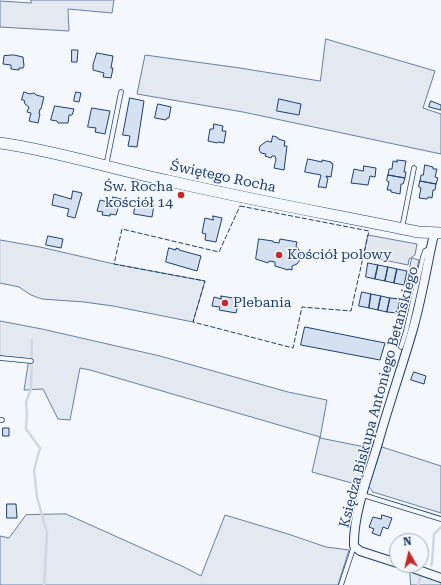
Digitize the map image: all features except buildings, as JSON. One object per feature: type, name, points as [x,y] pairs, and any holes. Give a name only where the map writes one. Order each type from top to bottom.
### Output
[{"type":"street","name":"Świętego Rocha","points":[[0,143],[37,150],[221,193],[402,229],[437,233]]},
{"type":"street","name":"Księdza Biskupa Antoniego Betańskiego","points":[[389,560],[360,551],[354,546],[356,525],[388,406],[413,328],[429,263],[431,248],[437,233]]},
{"type":"street","points":[[427,573],[441,578]]},
{"type":"lane","points":[[106,166],[121,92]]},
{"type":"lane","points":[[402,229],[414,168]]},
{"type":"lane","points":[[401,347],[423,257],[427,248],[431,248]]},
{"type":"lane","points":[[0,358],[30,361]]},
{"type":"lane","points":[[363,495],[441,519]]},
{"type":"lane","points":[[341,585],[354,546]]},
{"type":"shaded area","points":[[31,0],[114,0],[112,13],[68,9],[69,31],[0,27],[0,1],[31,3]]},
{"type":"shaded area","points":[[326,39],[435,71],[423,108],[441,114],[441,154],[243,112],[137,94],[145,55],[320,81]]},
{"type":"shaded area","points":[[368,235],[417,244],[415,255],[409,259],[408,265],[364,256]]},
{"type":"shaded area","points":[[0,240],[205,281],[193,322],[113,306],[42,299],[31,295],[19,287],[0,283]]},
{"type":"shaded area","points":[[412,258],[419,260],[411,294],[405,293]]},
{"type":"shaded area","points":[[0,321],[160,356],[288,392],[327,400],[320,438],[370,448],[359,485],[312,472],[320,437],[90,370],[80,368],[70,420],[58,419],[43,389],[24,390],[29,359],[0,356]]},
{"type":"shaded area","points":[[382,447],[441,466],[441,513],[373,492],[369,487]]},
{"type":"shaded area","points":[[66,514],[201,576],[225,515],[326,547],[349,550],[338,585],[0,585],[0,536],[9,538],[26,515]]},
{"type":"shaded area","points":[[410,573],[418,573],[441,582],[441,585],[411,585]]},
{"type":"waterway","points":[[32,340],[31,389],[26,402],[26,429],[40,448],[34,470],[37,497],[47,533],[44,585]]},
{"type":"waterway","points":[[431,565],[434,534],[441,527]]},
{"type":"waterway","points":[[418,585],[421,576]]},
{"type":"fence","points":[[240,206],[369,231],[351,311],[302,307],[293,348],[193,322],[205,281],[114,264],[122,229],[219,252],[240,206]]},
{"type":"place","name":"Św. Rocha kościół 14","points":[[181,195]]},
{"type":"place","name":"Kościół polowy","points":[[279,255]]},
{"type":"place","name":"Plebania","points":[[225,303]]}]
